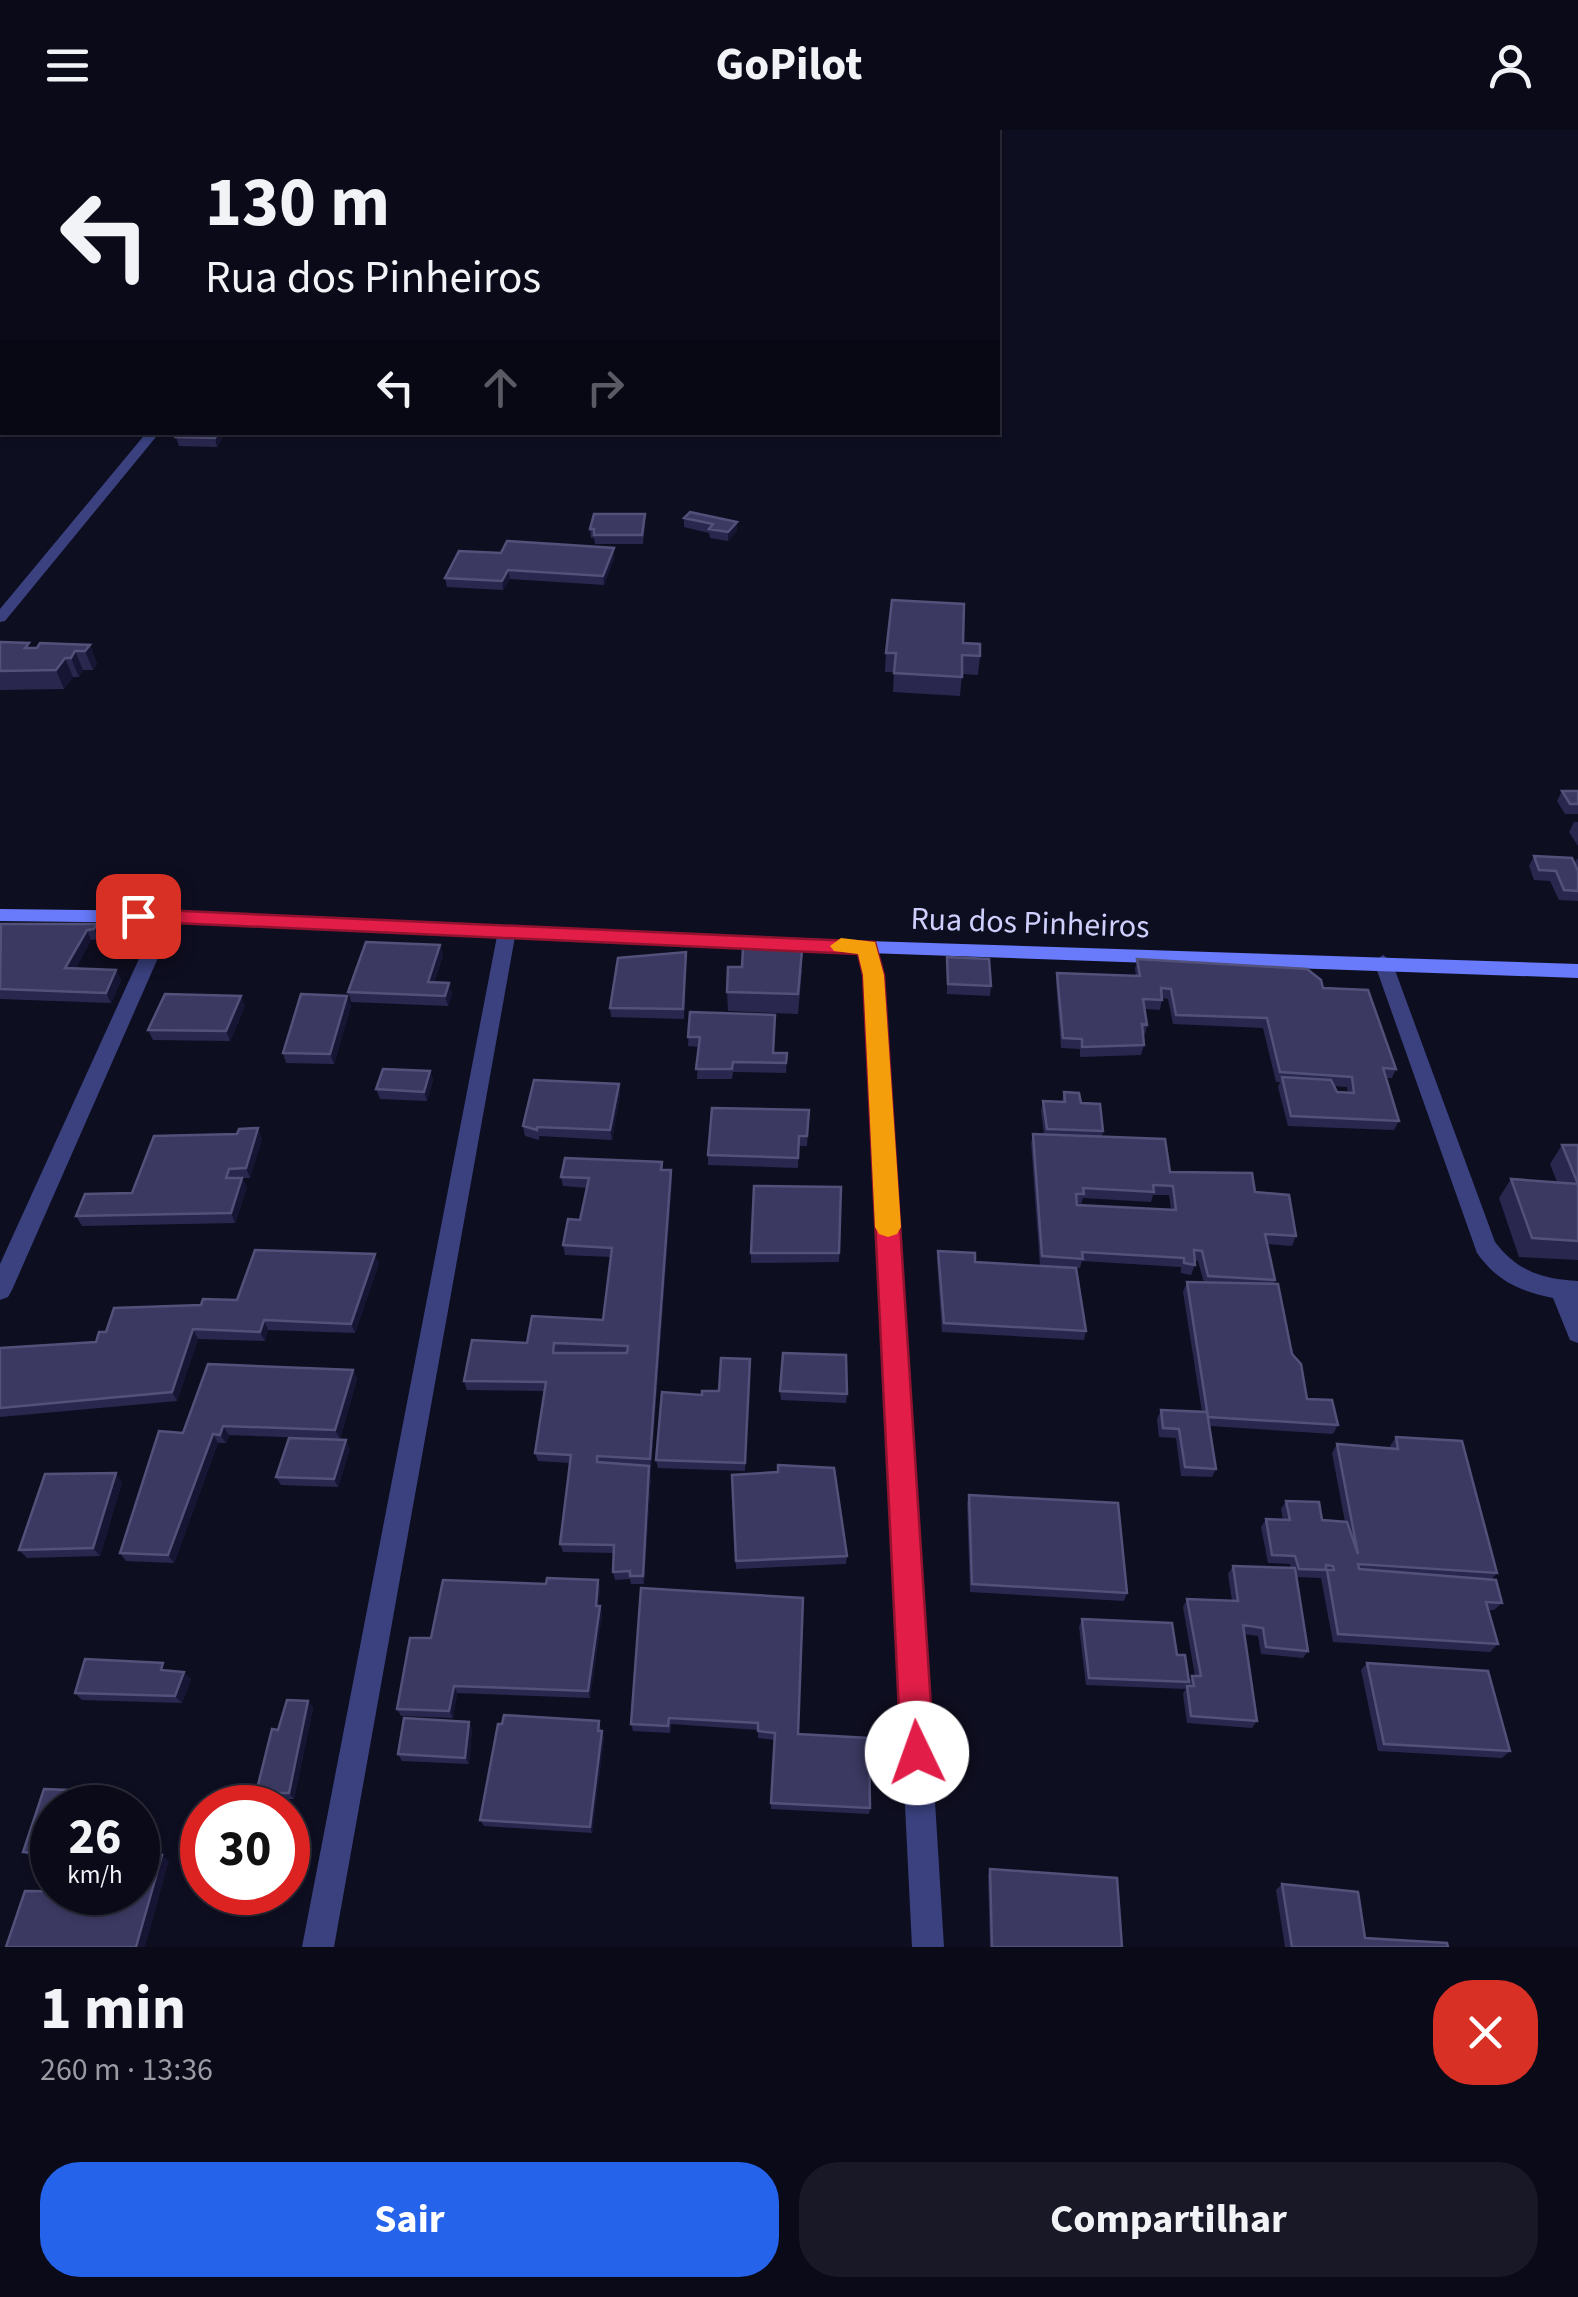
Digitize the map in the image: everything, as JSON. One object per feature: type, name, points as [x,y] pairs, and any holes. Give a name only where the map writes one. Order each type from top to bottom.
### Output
[{"type":"street","points":[[0,618],[152,435]]},
{"type":"street","name":"Rua dos Pinheiros","points":[[0,915],[167,917],[868,947],[1578,971]]},
{"type":"street","points":[[0,1290],[167,917]]},
{"type":"street","points":[[318,1947],[507,932]]},
{"type":"street","points":[[868,947],[875,995],[928,1947]]},
{"type":"street","points":[[1383,962],[1485,1246],[1518,1281],[1569,1291],[1578,1333]]},
{"type":"building","points":[[178,435],[216,435],[215,438]]},
{"type":"building","points":[[690,512],[737,522],[728,532],[709,529],[713,524],[684,518]]},
{"type":"building","points":[[594,514],[645,514],[642,535],[594,535],[594,529],[590,529]]},
{"type":"building","points":[[507,541],[614,548],[603,576],[508,570],[502,581],[445,578],[459,551],[501,553]]},
{"type":"building","points":[[892,600],[964,604],[963,643],[980,644],[980,656],[962,655],[962,677],[894,673],[896,653],[886,653]]},
{"type":"building","points":[[0,642],[29,643],[25,648],[37,648],[40,643],[90,645],[85,651],[75,651],[71,658],[65,658],[56,670],[0,671]]},
{"type":"building","points":[[1562,791],[1578,791],[1578,804],[1570,804]]},
{"type":"building","points":[[1534,856],[1572,858],[1578,871],[1578,891],[1564,890],[1556,871],[1539,870]]},
{"type":"building","points":[[1,924],[96,924],[94,929],[87,930],[65,968],[116,970],[106,993],[0,989]]},
{"type":"building","points":[[366,942],[440,945],[428,982],[449,983],[445,996],[348,992]]},
{"type":"building","points":[[743,948],[802,950],[798,994],[727,992],[728,967],[742,967]]},
{"type":"building","points":[[686,952],[683,1009],[610,1008],[618,958]]},
{"type":"building","points":[[947,957],[989,959],[991,986],[948,984]]},
{"type":"building","points":[[1137,959],[1307,969],[1321,980],[1323,988],[1368,990],[1396,1069],[1383,1068],[1399,1121],[1291,1116],[1282,1077],[1331,1080],[1337,1092],[1354,1093],[1352,1077],[1280,1072],[1267,1018],[1176,1015],[1171,989],[1161,988],[1162,1000],[1143,999],[1147,1025],[1142,1024],[1144,1045],[1082,1047],[1082,1039],[1063,1038],[1057,973],[1140,976]]},
{"type":"building","points":[[165,994],[241,996],[226,1031],[148,1030]]},
{"type":"building","points":[[301,994],[347,996],[330,1054],[283,1053]]},
{"type":"building","points":[[690,1012],[775,1015],[773,1053],[787,1053],[786,1063],[733,1062],[732,1069],[696,1069],[700,1037],[688,1037]]},
{"type":"building","points":[[383,1069],[430,1071],[424,1092],[376,1089]]},
{"type":"building","points":[[534,1080],[619,1084],[610,1130],[537,1130],[523,1126]]},
{"type":"building","points":[[1064,1092],[1079,1093],[1081,1103],[1100,1104],[1103,1131],[1047,1129],[1043,1101],[1065,1102]]},
{"type":"building","points":[[712,1108],[809,1110],[807,1136],[799,1136],[798,1158],[708,1155]]},
{"type":"building","points":[[258,1128],[246,1168],[229,1169],[226,1178],[242,1178],[231,1213],[76,1216],[85,1194],[132,1193],[154,1136],[237,1134],[239,1129]]},
{"type":"building","points":[[1033,1134],[1165,1139],[1170,1172],[1252,1173],[1255,1192],[1289,1195],[1296,1236],[1265,1234],[1275,1280],[1208,1276],[1202,1251],[1194,1250],[1195,1265],[1184,1263],[1184,1258],[1082,1252],[1083,1259],[1042,1256]],"holes":[[[1153,1185],[1173,1186],[1176,1210],[1077,1205],[1076,1194],[1084,1194],[1083,1188],[1154,1192]]]},
{"type":"building","points":[[1562,1145],[1578,1145],[1578,1184]]},
{"type":"building","points":[[565,1158],[662,1162],[661,1170],[671,1170],[650,1459],[597,1456],[597,1462],[649,1466],[643,1576],[630,1576],[630,1571],[613,1572],[614,1545],[560,1544],[571,1455],[535,1453],[546,1382],[464,1381],[472,1340],[527,1343],[532,1316],[603,1320],[612,1248],[563,1245],[568,1219],[580,1220],[589,1178],[561,1177]],"holes":[[[554,1343],[628,1346],[627,1353],[553,1353]]]},
{"type":"building","points":[[1511,1179],[1578,1184],[1578,1241],[1532,1238]]},
{"type":"building","points":[[754,1186],[841,1187],[839,1253],[751,1253]]},
{"type":"building","points":[[255,1250],[375,1254],[351,1324],[264,1320],[260,1332],[193,1329],[172,1392],[0,1408],[0,1348],[96,1342],[99,1332],[106,1332],[114,1308],[201,1305],[203,1299],[237,1300]]},
{"type":"building","points":[[938,1251],[975,1253],[975,1262],[1076,1268],[1086,1331],[944,1323]]},
{"type":"building","points":[[1187,1282],[1278,1284],[1292,1354],[1301,1364],[1307,1399],[1332,1400],[1338,1425],[1208,1417]]},
{"type":"building","points":[[783,1353],[846,1355],[847,1394],[780,1391]]},
{"type":"building","points":[[721,1358],[750,1359],[745,1463],[656,1460],[662,1392],[702,1395],[702,1391],[719,1391]]},
{"type":"building","points":[[208,1364],[353,1370],[335,1430],[223,1426],[220,1435],[213,1434],[168,1555],[120,1553],[159,1431],[183,1433]]},
{"type":"building","points":[[1161,1410],[1207,1412],[1216,1469],[1185,1467],[1179,1429],[1163,1428]]},
{"type":"building","points":[[1396,1437],[1462,1441],[1497,1573],[1358,1564],[1359,1569],[1496,1580],[1502,1603],[1486,1602],[1498,1644],[1338,1634],[1327,1570],[1334,1570],[1333,1566],[1326,1565],[1326,1570],[1299,1569],[1295,1556],[1272,1555],[1266,1519],[1290,1520],[1286,1501],[1319,1502],[1322,1520],[1347,1522],[1358,1554],[1337,1444],[1398,1449]]},
{"type":"building","points":[[289,1438],[346,1440],[334,1479],[276,1477]]},
{"type":"building","points":[[778,1465],[834,1468],[847,1556],[736,1561],[732,1475],[778,1472]]},
{"type":"building","points":[[116,1473],[93,1548],[19,1550],[45,1474]]},
{"type":"building","points":[[969,1495],[1118,1503],[1127,1593],[972,1584]]},
{"type":"building","points":[[1233,1566],[1295,1568],[1308,1651],[1266,1647],[1263,1628],[1243,1625],[1257,1721],[1191,1716],[1187,1686],[1194,1686],[1192,1676],[1201,1676],[1187,1599],[1238,1601]]},
{"type":"building","points":[[547,1578],[598,1580],[596,1606],[600,1606],[588,1691],[454,1686],[449,1711],[397,1709],[410,1638],[431,1638],[443,1580],[546,1584]]},
{"type":"building","points":[[641,1588],[803,1598],[798,1734],[869,1738],[870,1808],[771,1803],[775,1733],[758,1731],[758,1723],[669,1718],[668,1726],[631,1724]]},
{"type":"building","points":[[1082,1619],[1172,1623],[1177,1655],[1185,1655],[1189,1682],[1089,1678]]},
{"type":"building","points":[[85,1659],[163,1663],[161,1670],[184,1672],[175,1696],[75,1693]]},
{"type":"building","points":[[1367,1663],[1488,1671],[1510,1751],[1384,1744]]},
{"type":"building","points":[[287,1700],[308,1701],[291,1785],[258,1785],[272,1729],[278,1730]]},
{"type":"building","points":[[504,1715],[599,1721],[598,1731],[602,1731],[590,1827],[480,1820],[498,1724],[502,1724]]},
{"type":"building","points":[[404,1718],[469,1722],[465,1758],[398,1754]]},
{"type":"building","points":[[30,1831],[30,1852],[23,1852]]},
{"type":"building","points":[[990,1869],[1117,1878],[1122,1947],[992,1947]]},
{"type":"building","points":[[1282,1884],[1358,1892],[1365,1938],[1447,1943],[1448,1947],[1292,1947]]},
{"type":"building","points":[[25,1891],[30,1891],[30,1915],[145,1915],[136,1947],[6,1947]]},
{"type":"slow traffic","points":[[841,946],[868,947],[874,975],[888,1227]]},
{"type":"route","points":[[138,916],[868,947],[874,975],[917,1753]]}]
